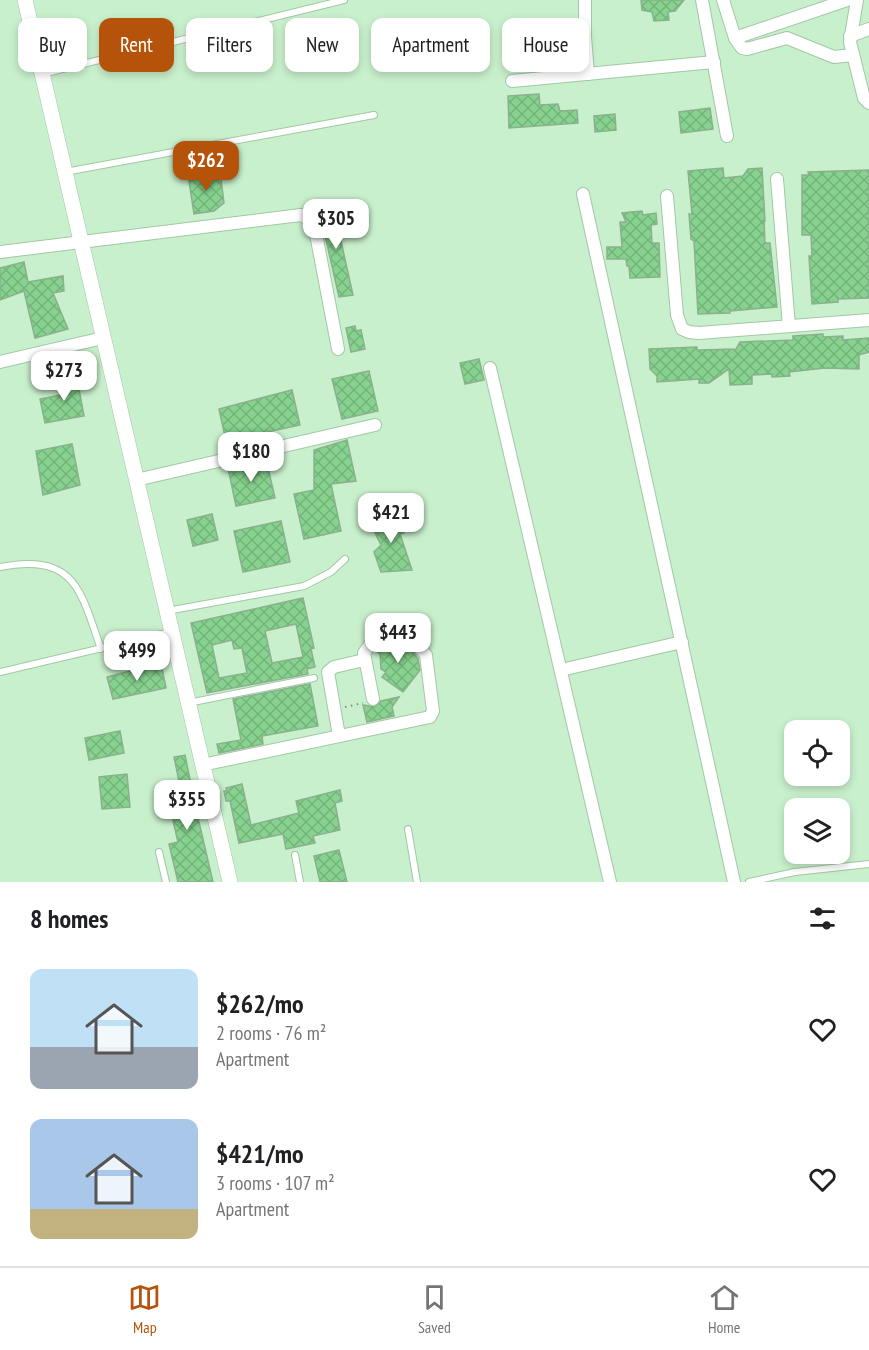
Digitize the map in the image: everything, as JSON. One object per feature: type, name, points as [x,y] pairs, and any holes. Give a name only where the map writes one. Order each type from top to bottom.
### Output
[{"type":"street","points":[[25,0],[230,882]]},
{"type":"street","points":[[585,0],[588,74]]},
{"type":"street","points":[[702,0],[727,136]]},
{"type":"street","points":[[723,0],[735,38],[744,49],[787,38],[830,56],[841,58],[852,55]]},
{"type":"street","points":[[735,38],[848,0]]},
{"type":"street","points":[[857,0],[850,36],[852,55],[864,98],[869,103]]},
{"type":"street","points":[[850,36],[869,29]]},
{"type":"street","points":[[512,81],[714,62]]},
{"type":"street","points":[[777,179],[789,326]]},
{"type":"street","points":[[583,194],[734,882]]},
{"type":"street","points":[[667,196],[677,315],[682,329],[699,333],[869,320]]},
{"type":"street","points":[[0,252],[292,215],[306,216],[315,229],[338,349]]},
{"type":"street","points":[[0,363],[103,338]]},
{"type":"street","points":[[490,368],[610,882]]},
{"type":"street","points":[[136,480],[375,425]]},
{"type":"street","points":[[202,765],[426,719],[433,711],[424,651],[392,627],[384,627],[365,650],[364,660],[373,699]]},
{"type":"street","points":[[561,670],[682,642]]},
{"type":"street","points":[[339,736],[328,672],[334,667],[364,660]]},
{"type":"lane","points":[[42,74],[344,0]]},
{"type":"lane","points":[[64,173],[374,115]]},
{"type":"lane","points":[[166,611],[304,586],[331,572],[345,559]]},
{"type":"lane","points":[[0,567],[23,562],[45,564],[63,573],[81,593],[101,649]]},
{"type":"lane","points":[[0,672],[171,632]]},
{"type":"lane","points":[[187,703],[314,678]]},
{"type":"lane","points":[[408,829],[417,882]]},
{"type":"lane","points":[[159,852],[166,882]]},
{"type":"lane","points":[[295,855],[300,882]]},
{"type":"lane","points":[[749,882],[806,871],[869,864]]},
{"type":"path","points":[[334,709],[370,702],[373,699]]},
{"type":"building","points":[[641,0],[684,0],[675,11],[668,12],[669,20],[654,21],[652,12],[642,10]]},
{"type":"building","points":[[539,94],[540,105],[558,104],[560,111],[577,110],[578,123],[509,128],[508,96]]},
{"type":"building","points":[[710,108],[713,129],[681,133],[679,112]]},
{"type":"building","points":[[615,114],[616,130],[595,132],[594,116]]},
{"type":"building","points":[[723,168],[724,178],[743,176],[748,169],[762,168],[765,243],[770,243],[777,307],[730,311],[730,313],[698,314],[694,241],[691,239],[689,214],[692,214],[688,171]]},
{"type":"building","points":[[869,170],[869,298],[838,299],[838,302],[812,304],[809,256],[812,256],[811,235],[802,235],[802,175],[809,175],[808,172]]},
{"type":"building","points":[[220,171],[224,203],[214,211],[194,214],[188,175]]},
{"type":"building","points":[[318,205],[333,205],[353,295],[339,297]]},
{"type":"building","points":[[642,211],[643,215],[656,213],[657,224],[651,225],[652,243],[659,243],[660,277],[630,278],[626,259],[607,259],[607,247],[622,247],[620,222],[626,222],[622,213]]},
{"type":"building","points":[[24,262],[28,282],[63,276],[64,291],[53,293],[68,329],[35,338],[24,291],[0,300],[0,268]]},
{"type":"building","points":[[355,326],[356,331],[361,330],[365,349],[351,352],[346,328]]},
{"type":"building","points":[[823,334],[823,337],[843,336],[843,340],[869,338],[869,352],[859,355],[859,369],[825,368],[789,372],[790,376],[752,375],[752,384],[730,385],[729,369],[709,383],[699,383],[699,379],[657,382],[657,376],[650,369],[649,349],[697,347],[697,350],[736,349],[740,342],[793,340],[793,336]]},
{"type":"building","points":[[479,359],[484,380],[465,384],[460,363]]},
{"type":"building","points":[[369,371],[378,411],[342,419],[332,379]]},
{"type":"building","points":[[76,373],[84,416],[45,423],[40,399],[65,394],[61,376]]},
{"type":"building","points":[[292,390],[300,425],[226,441],[219,409]]},
{"type":"building","points":[[347,440],[356,481],[331,484],[341,531],[304,539],[294,494],[314,490],[314,450]]},
{"type":"building","points":[[72,444],[80,485],[43,495],[36,451]]},
{"type":"building","points":[[266,459],[275,498],[236,506],[228,468]]},
{"type":"building","points":[[399,511],[404,533],[400,534],[412,570],[381,572],[374,552],[381,545],[374,531],[379,525],[378,517]]},
{"type":"building","points":[[212,514],[218,540],[193,546],[187,520]]},
{"type":"building","points":[[281,521],[290,562],[243,572],[234,531]]},
{"type":"building","points":[[303,598],[314,648],[311,649],[315,667],[307,669],[308,674],[207,693],[191,623]],"holes":[[[296,624],[303,657],[272,663],[265,631]],[[232,640],[234,649],[242,648],[247,673],[219,678],[212,645]]]},
{"type":"building","points":[[387,636],[411,650],[418,659],[420,670],[403,692],[382,677],[386,672],[381,669],[380,654],[376,651]]},
{"type":"building","points":[[161,663],[166,688],[113,699],[107,677]]},
{"type":"building","points":[[310,684],[318,726],[262,736],[263,744],[219,753],[217,744],[241,740],[233,699]]},
{"type":"building","points":[[399,697],[392,707],[394,716],[367,722],[363,705],[375,707],[381,701]]},
{"type":"building","points":[[120,731],[124,753],[89,760],[85,738]]},
{"type":"building","points":[[185,755],[213,882],[178,882],[169,844],[178,842],[168,788],[180,786],[174,757]]},
{"type":"building","points":[[127,774],[130,807],[102,809],[99,777]]},
{"type":"building","points":[[242,784],[251,825],[299,813],[296,801],[340,790],[342,801],[335,803],[340,830],[313,836],[315,843],[286,849],[283,834],[239,843],[230,801],[226,801],[224,791],[227,791],[226,788]]},
{"type":"building","points":[[339,850],[347,882],[320,882],[314,856]]}]
